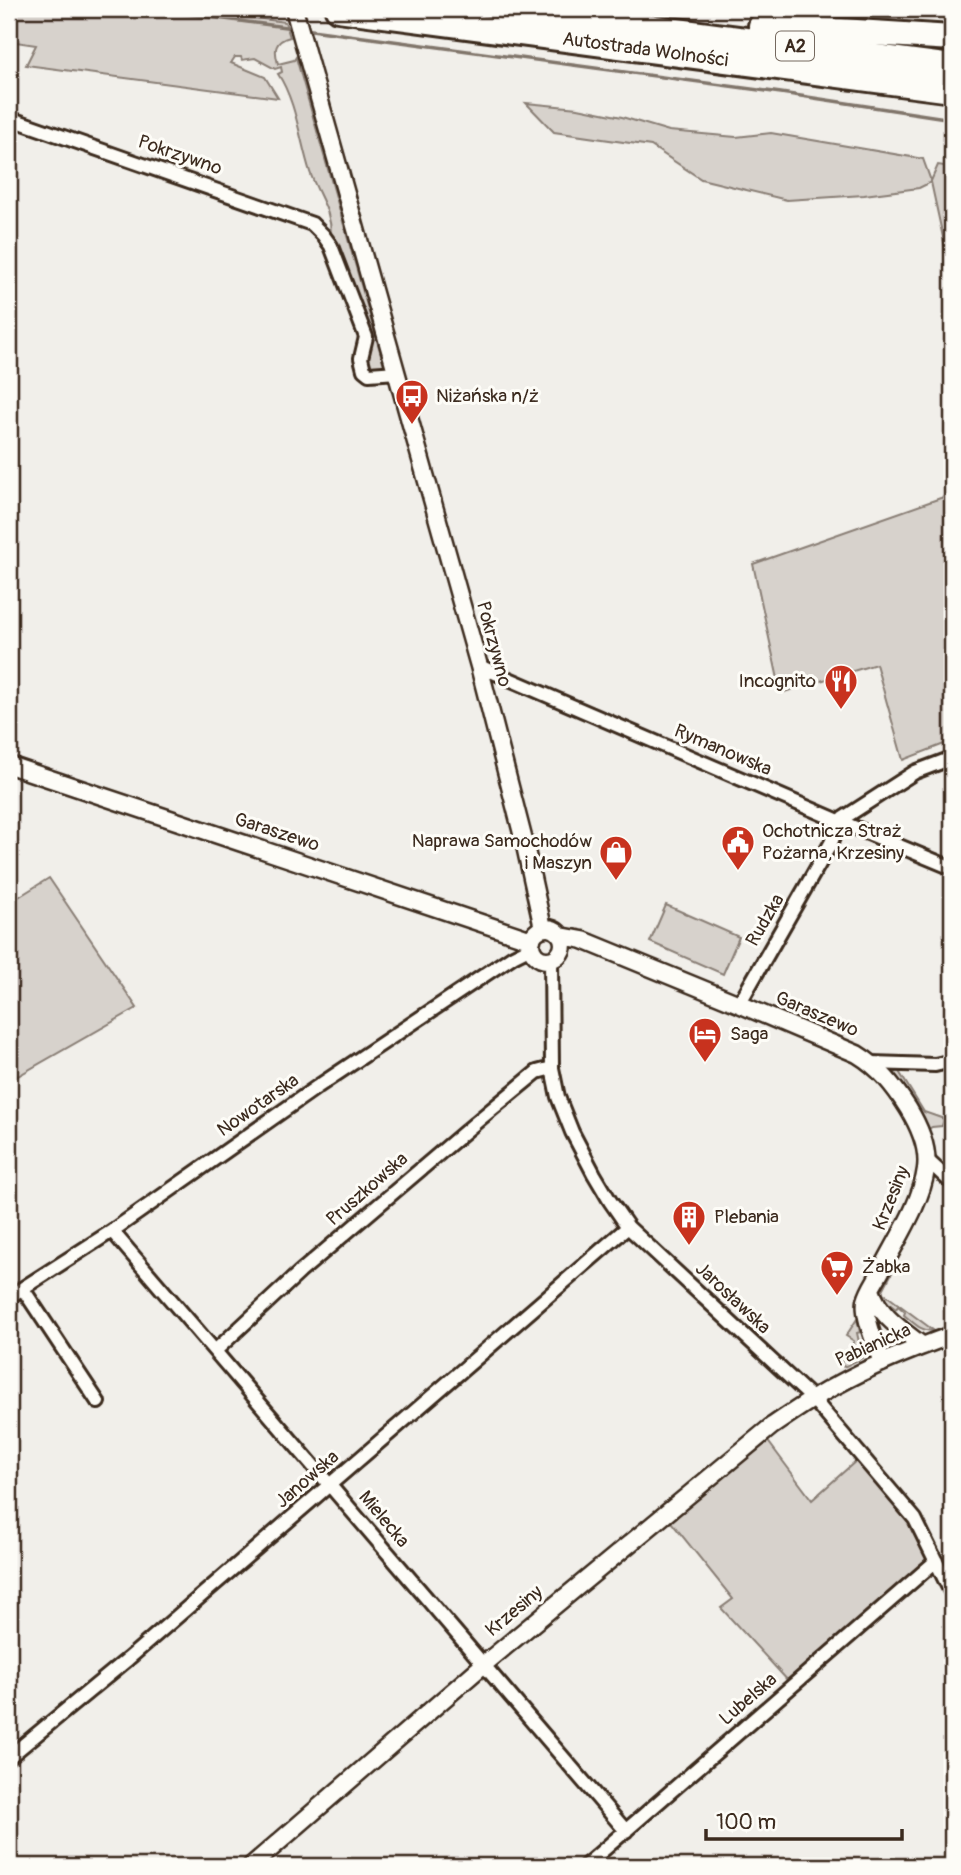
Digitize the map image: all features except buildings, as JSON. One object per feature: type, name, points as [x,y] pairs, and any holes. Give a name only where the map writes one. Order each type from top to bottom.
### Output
[{"type":"highway","name":"Autostrada Wolności","points":[[338,9],[952,90]]},
{"type":"highway","name":"Autostrada Wolności","points":[[509,9],[952,67]]},
{"type":"highway","points":[[638,26],[755,26],[952,38]]},
{"type":"street","name":"Pokrzywno","points":[[294,9],[479,666],[524,841],[535,938]]},
{"type":"street","name":"Pokrzywno","points":[[9,118],[312,224],[331,246],[366,337],[361,358],[364,370],[369,374],[397,372]]},
{"type":"street","name":"Rymanowska","points":[[479,666],[952,868]]},
{"type":"street","points":[[839,821],[915,772],[952,758]]},
{"type":"street","name":"Garaszewo","points":[[9,765],[535,938]]},
{"type":"street","name":"Rudzka","points":[[739,1004],[831,843],[839,821]]},
{"type":"street","points":[[553,929],[561,936],[563,947],[560,953],[551,959],[535,955],[535,938],[553,929]]},
{"type":"street","name":"Garaszewo","points":[[561,936],[583,940],[871,1062],[887,1077],[909,1110],[919,1128],[926,1159]]},
{"type":"street","name":"Nowotarska","points":[[9,1297],[112,1231],[317,1087],[513,956],[535,938]]},
{"type":"street","name":"Jarosławska","points":[[551,959],[552,1068],[558,1097],[572,1132],[610,1201],[628,1227],[813,1399],[915,1519],[952,1594]]},
{"type":"street","points":[[871,1062],[935,1065],[952,1061]]},
{"type":"street","name":"Pruszkowska","points":[[215,1350],[300,1272],[480,1119],[537,1072],[552,1068]]},
{"type":"street","points":[[926,1159],[952,1182]]},
{"type":"street","name":"Krzesiny","points":[[882,1363],[866,1302],[911,1212],[924,1180],[926,1159]]},
{"type":"street","name":"Janowska","points":[[9,1757],[128,1659],[628,1227]]},
{"type":"street","name":"Mielecka","points":[[112,1231],[626,1831]]},
{"type":"street","points":[[23,1289],[98,1402]]},
{"type":"street","points":[[872,1290],[876,1304],[883,1313],[923,1346]]},
{"type":"street","name":"Pabianicka","points":[[813,1399],[882,1363],[952,1335]]},
{"type":"street","name":"Krzesiny","points":[[251,1866],[483,1665],[752,1442],[813,1399]]},
{"type":"street","name":"Lubelska","points":[[585,1866],[936,1561]]},
{"type":"shaded area","points":[[9,9],[189,9],[285,22],[290,37],[278,44],[278,64],[296,57],[384,365],[375,369],[369,366],[371,335],[331,237],[327,211],[310,172],[289,96],[278,74],[282,72],[281,67],[275,69],[255,58],[242,60],[241,57],[235,57],[231,63],[265,77],[278,98],[26,65],[36,45],[9,41]]},
{"type":"shaded area","points":[[526,103],[578,108],[669,131],[736,137],[771,133],[923,159],[931,181],[938,165],[952,167],[952,279],[931,182],[919,188],[864,195],[787,200],[701,179],[651,146],[554,132]]},
{"type":"shaded area","points":[[952,494],[952,741],[903,760],[876,664],[781,693],[753,564]]},
{"type":"shaded area","points":[[49,878],[137,1008],[9,1081],[9,903]]},
{"type":"shaded area","points":[[666,905],[739,937],[723,974],[650,942]]},
{"type":"shaded area","points":[[898,1070],[924,1112],[944,1119],[942,1126],[927,1130],[921,1115],[895,1074]]},
{"type":"shaded area","points":[[893,1261],[897,1263],[882,1292],[880,1289]]},
{"type":"shaded area","points":[[882,1292],[933,1330],[917,1326],[898,1306],[896,1309],[888,1303]]},
{"type":"shaded area","points":[[857,1319],[859,1342],[863,1342],[865,1354],[844,1367],[840,1365],[854,1341],[846,1336]]},
{"type":"shaded area","points":[[764,1436],[812,1500],[857,1460],[911,1522],[933,1561],[790,1683],[721,1608],[733,1599],[667,1517]]},
{"type":"waterway","points":[[149,9],[293,28]]},
{"type":"waterway","points":[[729,9],[779,15]]},
{"type":"waterway","points":[[940,25],[952,26]]},
{"type":"waterway","points":[[304,29],[781,93],[952,119]]},
{"type":"place","name":"Niżańska n/ż","points":[[412,426]]},
{"type":"place","name":"Incognito","points":[[841,711]]},
{"type":"place","name":"Ochotnicza Straż Pożarna, Krzesiny","points":[[738,872]]},
{"type":"place","name":"Naprawa Samochodów i Maszyn","points":[[616,882]]},
{"type":"place","name":"Saga","points":[[705,1064]]},
{"type":"place","name":"Plebania","points":[[689,1247]]},
{"type":"place","name":"Żabka","points":[[837,1297]]}]
